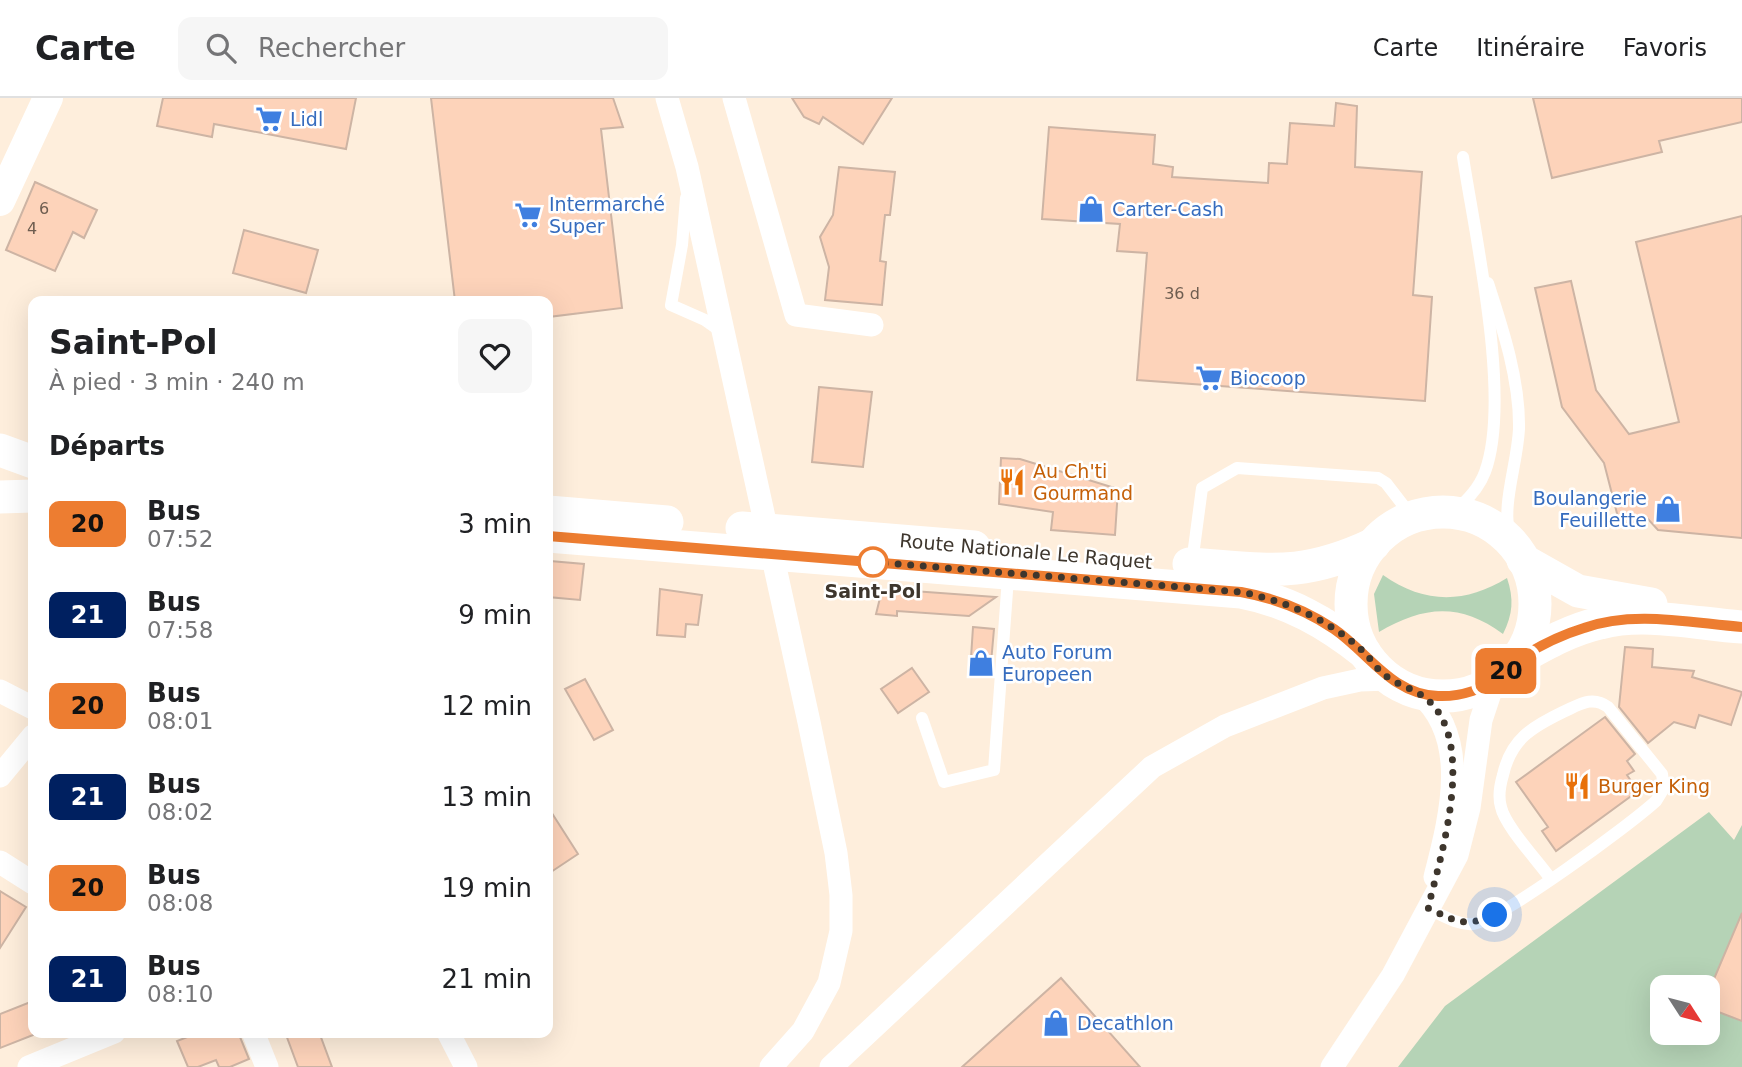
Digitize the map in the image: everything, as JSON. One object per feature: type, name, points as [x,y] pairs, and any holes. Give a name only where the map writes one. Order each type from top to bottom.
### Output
[{"type":"main road","points":[[0,450],[28,460]]},
{"type":"main road","points":[[0,497],[28,496]]},
{"type":"main road","name":"Route Nationale Le Raquet","points":[[553,513],[685,535],[1009,561],[1258,595],[1321,620],[1366,653]]},
{"type":"main road","points":[[1742,611],[1623,601],[1592,595],[1563,585],[1483,522],[1452,513],[1413,518],[1392,528],[1374,544],[1357,574],[1352,597],[1356,632],[1366,653],[1389,679],[1419,693],[1441,696],[1463,694],[1567,634],[1611,621],[1643,619],[1742,627]]},
{"type":"main road","name":"Route Nationale Le Raquet","points":[[553,536],[685,535]]},
{"type":"main road","name":"Route Nationale Le Raquet","points":[[1009,561],[1192,564],[1298,570],[1323,565],[1374,544]]},
{"type":"main road","points":[[1505,671],[1530,633],[1534,612],[1532,580],[1516,550]]},
{"type":"street","points":[[0,201],[48,98]]},
{"type":"street","points":[[667,98],[687,167],[831,827],[841,895],[841,931],[829,984],[803,1031],[771,1067]]},
{"type":"street","points":[[734,98],[796,315],[872,325]]},
{"type":"street","points":[[1332,1067],[1380,997],[1462,839],[1479,729],[1505,671]]},
{"type":"street","points":[[831,1067],[1152,767],[1225,726],[1324,688],[1360,680],[1389,679]]},
{"type":"street","points":[[0,691],[28,705]]},
{"type":"street","points":[[1419,693],[1442,719],[1452,756],[1449,811],[1428,908]]},
{"type":"street","points":[[0,776],[28,742]]},
{"type":"street","points":[[0,862],[28,880]]},
{"type":"street","points":[[29,1067],[99,1038]]},
{"type":"street","points":[[255,1038],[267,1067]]},
{"type":"street","points":[[451,1038],[466,1067]]},
{"type":"lane","points":[[1452,513],[1481,482],[1490,456],[1494,429],[1493,368],[1463,157]]},
{"type":"lane","points":[[687,167],[686,211],[671,305],[705,320],[723,332]]},
{"type":"lane","points":[[1477,246],[1498,313],[1519,411],[1518,445],[1506,517],[1516,550]]},
{"type":"lane","points":[[1192,564],[1202,488],[1237,468],[1378,478],[1386,483],[1413,518]]},
{"type":"lane","points":[[628,504],[685,535]]},
{"type":"lane","points":[[922,718],[944,782],[994,770],[1009,561]]},
{"type":"lane","points":[[1428,908],[1461,923],[1472,924],[1495,915],[1550,878],[1651,806],[1664,788],[1659,768],[1608,707],[1597,701],[1584,702],[1528,730],[1513,747],[1502,778],[1502,813],[1550,878]]},
{"type":"green space","points":[[1383,575],[1414,591],[1445,597],[1476,593],[1507,578],[1511,593],[1511,613],[1503,634],[1472,617],[1441,611],[1411,617],[1379,632],[1374,594]]},
{"type":"green space","points":[[1709,812],[1734,840],[1742,825],[1742,1067],[1398,1067],[1445,1006]]},
{"type":"building","name":"Lidl","points":[[163,98],[356,98],[346,149],[214,124],[212,137],[157,126]]},
{"type":"building","name":"Intermarché Super","points":[[431,98],[613,98],[623,127],[601,129],[622,308],[553,316],[553,296],[454,296]]},
{"type":"building","points":[[792,98],[892,98],[863,144],[823,117],[819,124],[804,117]]},
{"type":"building","points":[[1533,98],[1742,98],[1742,122],[1659,141],[1662,152],[1552,178]]},
{"type":"building","points":[[1336,103],[1357,106],[1355,167],[1422,172],[1413,295],[1432,297],[1425,401],[1137,380],[1147,253],[1117,251],[1120,224],[1042,219],[1049,127],[1155,135],[1153,164],[1173,167],[1172,177],[1268,183],[1269,163],[1287,164],[1290,123],[1334,126]]},
{"type":"building","points":[[839,167],[895,172],[890,215],[885,215],[880,261],[886,262],[882,305],[825,300],[829,267],[820,237],[833,215]]},
{"type":"building","points":[[35,182],[97,210],[84,238],[73,232],[55,271],[6,250]]},
{"type":"building","points":[[1742,216],[1742,538],[1658,530],[1648,519],[1620,525],[1604,463],[1562,407],[1535,288],[1571,281],[1596,390],[1629,434],[1679,422],[1636,242]]},
{"type":"building","points":[[244,230],[318,250],[306,293],[233,273]]},
{"type":"building","points":[[819,387],[872,392],[863,467],[812,462]]},
{"type":"building","points":[[1001,458],[1020,459],[1118,489],[1115,535],[1051,530],[1053,512],[999,504]]},
{"type":"building","points":[[553,561],[584,564],[580,600],[553,597]]},
{"type":"building","points":[[660,589],[702,595],[698,625],[686,624],[685,637],[657,635]]},
{"type":"building","points":[[882,590],[996,597],[969,616],[897,611],[897,616],[876,614]]},
{"type":"building","points":[[973,627],[994,629],[990,674],[970,673]]},
{"type":"building","points":[[1625,647],[1653,649],[1652,667],[1694,671],[1692,677],[1742,692],[1731,725],[1699,715],[1695,728],[1674,722],[1648,743],[1619,707]]},
{"type":"building","points":[[912,668],[929,692],[898,713],[881,689]]},
{"type":"building","points":[[585,679],[613,730],[594,740],[565,689]]},
{"type":"building","name":"Burger King","points":[[1605,717],[1635,754],[1627,761],[1634,771],[1627,775],[1638,791],[1556,851],[1542,831],[1548,827],[1516,782]]},
{"type":"building","points":[[553,815],[578,854],[553,871]]},
{"type":"building","points":[[0,891],[26,907],[0,948]]},
{"type":"building","points":[[1742,913],[1742,1021],[1720,1013],[1720,975],[1716,975]]},
{"type":"building","name":"Decathlon","points":[[1061,978],[1140,1067],[962,1067]]},
{"type":"building","points":[[28,1003],[28,1037],[0,1048],[0,1014]]},
{"type":"building","points":[[185,1038],[240,1038],[249,1059],[230,1067],[219,1067],[216,1060],[198,1067],[188,1067],[177,1041]]},
{"type":"building","points":[[287,1038],[321,1038],[332,1067],[298,1067]]},
{"type":"bus line","name":"20","points":[[553,536],[1108,580],[1258,595],[1321,620],[1366,653],[1372,663],[1389,679],[1409,690],[1441,696],[1474,691],[1494,681],[1515,661],[1567,634],[1599,623],[1643,619],[1742,627]]},
{"type":"place","name":"Lidl","points":[[269,119]]},
{"type":"place","name":"Carter-Cash","points":[[1091,209]]},
{"type":"place","name":"Intermarché Super","points":[[528,215]]},
{"type":"place","name":"Biocoop","points":[[1209,378]]},
{"type":"place","name":"Au Ch'ti Gourmand","points":[[1012,482]]},
{"type":"place","name":"Boulangerie Feuillette","points":[[1668,509]]},
{"type":"place","name":"Saint-Pol","points":[[873,562]]},
{"type":"place","name":"Auto Forum Europeen","points":[[981,663]]},
{"type":"place","name":"Burger King","points":[[1577,786]]},
{"type":"place","name":"Decathlon","points":[[1056,1023]]},
{"type":"route","points":[[873,562],[1241,592],[1275,600],[1321,620],[1366,653],[1372,663],[1389,679],[1419,693],[1438,711],[1450,743],[1451,789],[1449,811],[1428,908],[1461,923],[1472,924],[1495,915]]}]
